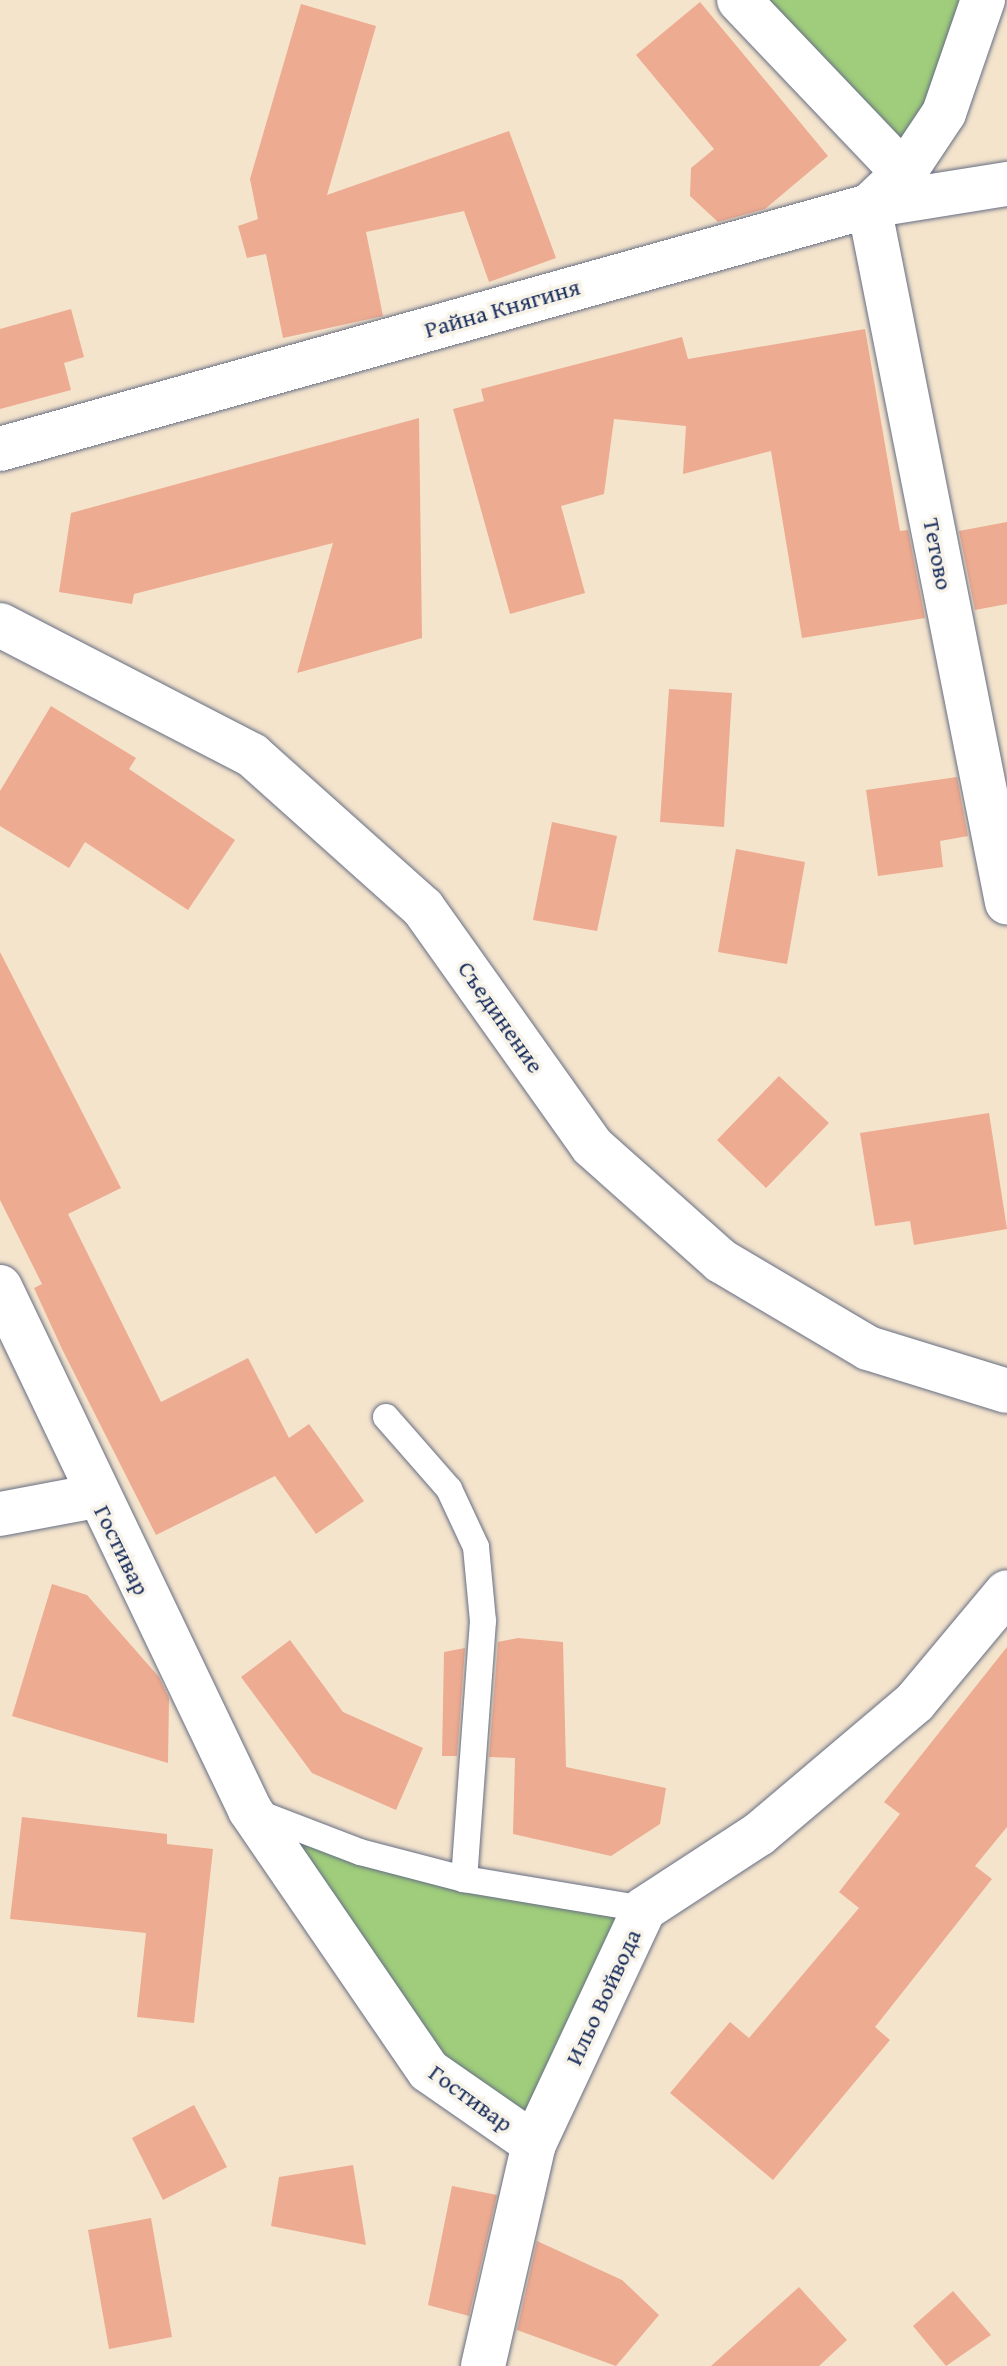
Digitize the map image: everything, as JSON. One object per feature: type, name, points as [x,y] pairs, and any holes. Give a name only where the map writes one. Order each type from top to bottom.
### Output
[{"type":"street","points":[[739,0],[904,173]]},
{"type":"street","points":[[869,206],[904,173],[944,113],[983,0]]},
{"type":"street","name":"Райна Княгиня","points":[[0,449],[869,206],[1007,184]]},
{"type":"street","name":"Тетово","points":[[869,206],[1007,902]]},
{"type":"street","name":"Съединение","points":[[0,625],[252,755],[423,908],[592,1146],[721,1261],[868,1348],[1007,1391]]},
{"type":"street","name":"Гостивар","points":[[0,1287],[96,1496],[250,1810],[429,2071],[534,2144]]},
{"type":"street","points":[[0,1514],[96,1496]]},
{"type":"street","name":"Ильо Войвода","points":[[483,2366],[534,2144],[644,1909],[759,1834],[915,1702],[1007,1592]]},
{"type":"lane","points":[[386,1417],[449,1489],[476,1547],[483,1621],[464,1879]]},
{"type":"lane","points":[[250,1810],[360,1852],[464,1879],[644,1909]]},
{"type":"green space","points":[[739,0],[983,0],[904,173]]},
{"type":"green space","points":[[250,1810],[360,1852],[644,1909],[534,2144],[429,2071]]},
{"type":"building","points":[[700,2],[828,156],[765,209],[718,222],[690,196],[691,168],[714,149],[636,55]]},
{"type":"building","points":[[301,4],[376,26],[327,195],[509,131],[556,258],[489,282],[464,211],[366,232],[383,316],[283,338],[266,254],[247,258],[238,226],[258,219],[250,179]]},
{"type":"building","points":[[71,309],[84,357],[64,363],[71,390],[0,409],[0,329]]},
{"type":"building","points":[[865,329],[900,531],[908,530],[925,618],[802,638],[771,451],[683,474],[686,426],[614,419],[604,494],[561,506],[585,593],[510,614],[453,409],[484,401],[481,389],[682,337],[688,359]]},
{"type":"building","points":[[419,418],[422,638],[297,673],[333,543],[134,594],[132,604],[59,592],[71,513]]},
{"type":"building","points":[[1007,522],[1007,604],[975,610],[959,531]]},
{"type":"building","points":[[669,689],[732,693],[724,827],[660,822]]},
{"type":"building","points":[[51,706],[136,758],[129,769],[235,840],[188,910],[85,842],[69,868],[0,826],[0,791]]},
{"type":"building","points":[[957,777],[968,836],[940,841],[943,867],[878,876],[866,790]]},
{"type":"building","points":[[552,822],[617,836],[597,931],[533,920]]},
{"type":"building","points":[[736,849],[805,862],[787,964],[718,952]]},
{"type":"building","points":[[0,952],[121,1188],[68,1214],[161,1402],[248,1358],[289,1438],[309,1424],[364,1501],[316,1534],[275,1476],[156,1535],[62,1349],[34,1288],[42,1284],[0,1200]]},
{"type":"building","points":[[779,1076],[829,1123],[766,1188],[717,1140]]},
{"type":"building","points":[[989,1113],[1007,1229],[914,1245],[910,1221],[875,1226],[860,1133]]},
{"type":"building","points":[[52,1584],[87,1595],[159,1677],[169,1698],[168,1763],[12,1716]]},
{"type":"building","points":[[518,1638],[563,1642],[566,1767],[666,1788],[660,1824],[611,1856],[513,1834],[515,1758],[489,1757],[498,1642]]},
{"type":"building","points":[[290,1640],[343,1712],[423,1748],[396,1810],[312,1773],[241,1677]]},
{"type":"building","points":[[1007,1647],[1007,1827],[975,1866],[992,1879],[875,2027],[890,2040],[773,2180],[670,2093],[730,2022],[749,2038],[859,1908],[839,1892],[900,1814],[884,1802]]},
{"type":"building","points":[[465,1648],[457,1756],[442,1756],[444,1652]]},
{"type":"building","points":[[22,1817],[167,1834],[167,1844],[213,1849],[194,2023],[137,2017],[146,1933],[10,1919]]},
{"type":"building","points":[[194,2105],[227,2167],[163,2200],[132,2138]]},
{"type":"building","points":[[353,2165],[366,2245],[271,2226],[279,2177]]},
{"type":"building","points":[[452,2186],[497,2195],[469,2316],[428,2305]]},
{"type":"building","points":[[151,2218],[172,2337],[109,2349],[88,2230]]},
{"type":"building","points":[[537,2241],[622,2280],[659,2315],[616,2366],[517,2330]]},
{"type":"building","points":[[799,2287],[847,2340],[819,2366],[711,2366]]},
{"type":"building","points":[[953,2291],[991,2335],[946,2366],[913,2326]]}]
